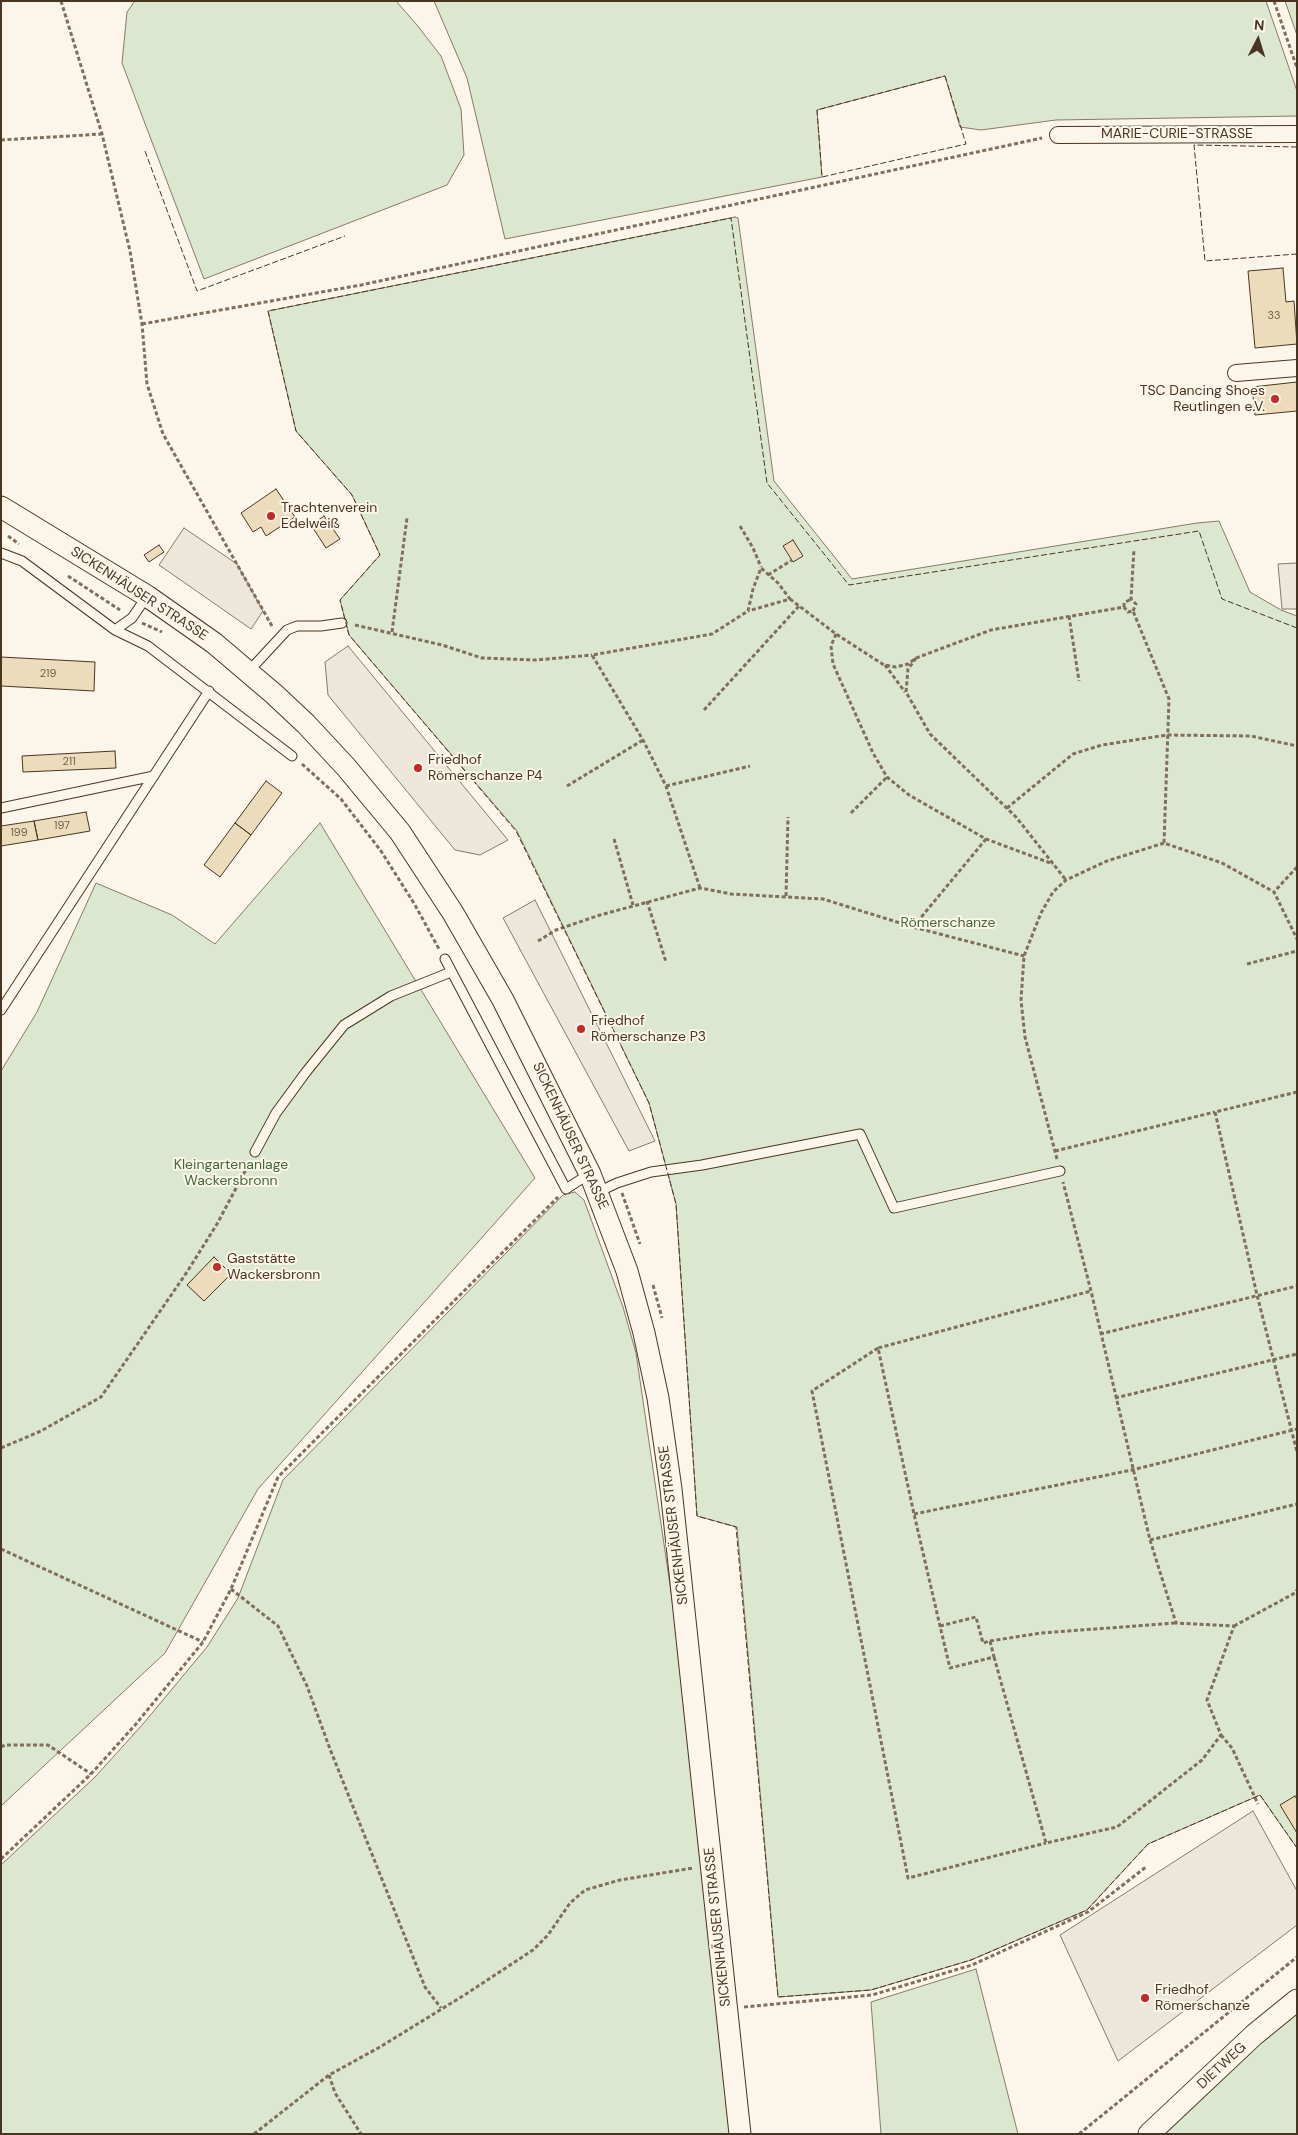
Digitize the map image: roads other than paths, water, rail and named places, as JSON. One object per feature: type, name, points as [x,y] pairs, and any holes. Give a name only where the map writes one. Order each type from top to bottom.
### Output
[{"type":"street","name":"MARIE-CURIE-STRASSE","points":[[1058,135],[1297,134]]},
{"type":"street","points":[[1236,373],[1297,368]]},
{"type":"street","name":"SICKENHÄUSER STRASSE","points":[[1,507],[147,596],[197,631],[249,671],[327,745],[364,787],[418,858],[503,1000],[602,1183],[616,1240],[636,1303],[658,1398],[668,1465],[740,2134]]},
{"type":"street","name":"DIETWEG","points":[[1149,2134],[1254,2035],[1297,2000]]},
{"type":"lane","points":[[1,553],[22,561],[115,630],[148,646],[292,756]]},
{"type":"lane","points":[[115,630],[132,618],[147,596]]},
{"type":"lane","points":[[249,671],[279,637],[297,626],[321,626],[342,623]]},
{"type":"lane","points":[[1,1010],[209,691]]},
{"type":"lane","points":[[1,808],[154,776]]},
{"type":"lane","points":[[445,959],[566,1189],[860,1134],[894,1208],[1060,1171]]},
{"type":"lane","points":[[255,1152],[276,1113],[344,1025],[391,996],[451,972]]},
{"type":"place","name":"TSC Dancing Shoes Reutlingen e.V.","points":[[1275,399]]},
{"type":"place","name":"Trachtenverein Edelweiß","points":[[271,516]]},
{"type":"place","name":"Friedhof Römerschanze P4","points":[[418,768]]},
{"type":"place","name":"Friedhof Römerschanze P3","points":[[581,1029]]},
{"type":"place","name":"Gaststätte Wackersbronn","points":[[217,1267]]},
{"type":"place","name":"Friedhof Römerschanze","points":[[1145,1998]]},
{"type":"park label","name":"Römerschanze","points":[[948,923]]},
{"type":"park label","name":"Kleingartenanlage Wackersbronn","points":[[231,1174]]}]
